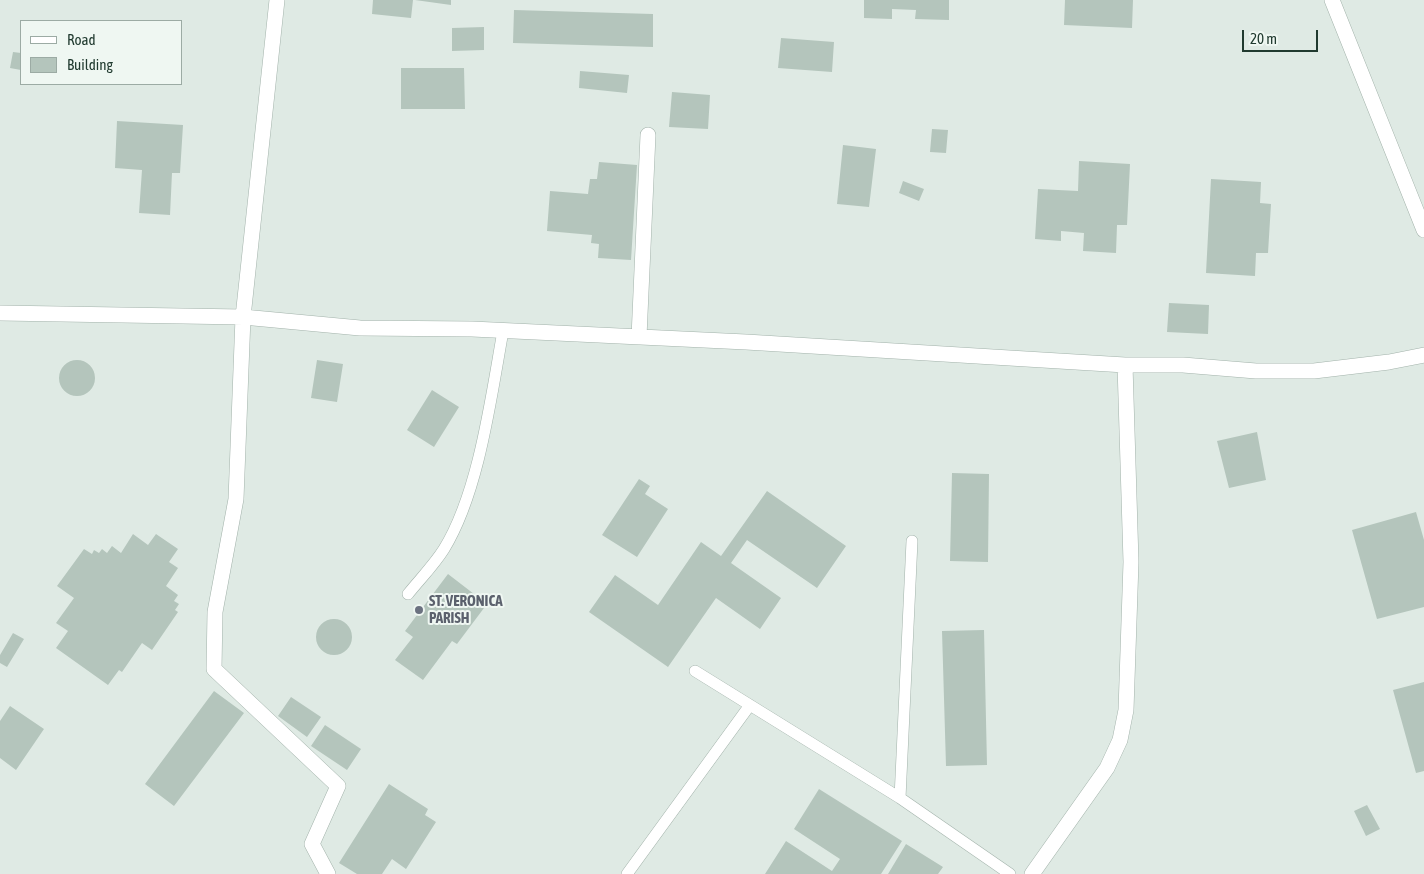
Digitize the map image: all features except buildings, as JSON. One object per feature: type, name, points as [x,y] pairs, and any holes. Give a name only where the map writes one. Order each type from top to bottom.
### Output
[{"type":"street","points":[[277,0],[244,317],[236,499],[215,612],[214,669],[338,786],[312,844],[328,874]]},
{"type":"street","points":[[1332,0],[1424,230]]},
{"type":"street","points":[[638,337],[648,135]]},
{"type":"street","points":[[0,313],[244,317],[360,328],[503,331],[638,337],[1125,365],[1183,365],[1256,371],[1314,371],[1390,362],[1424,355]]},
{"type":"street","points":[[1032,874],[1107,768],[1120,740],[1126,710],[1131,562],[1125,365]]},
{"type":"lane","points":[[408,594],[444,549],[464,509],[488,416],[503,331]]},
{"type":"lane","points":[[900,798],[912,541]]},
{"type":"lane","points":[[695,670],[900,798],[1010,874]]},
{"type":"lane","points":[[627,874],[750,705]]},
{"type":"place","name":"ST. VERONICA PARISH","points":[[419,610]]}]
